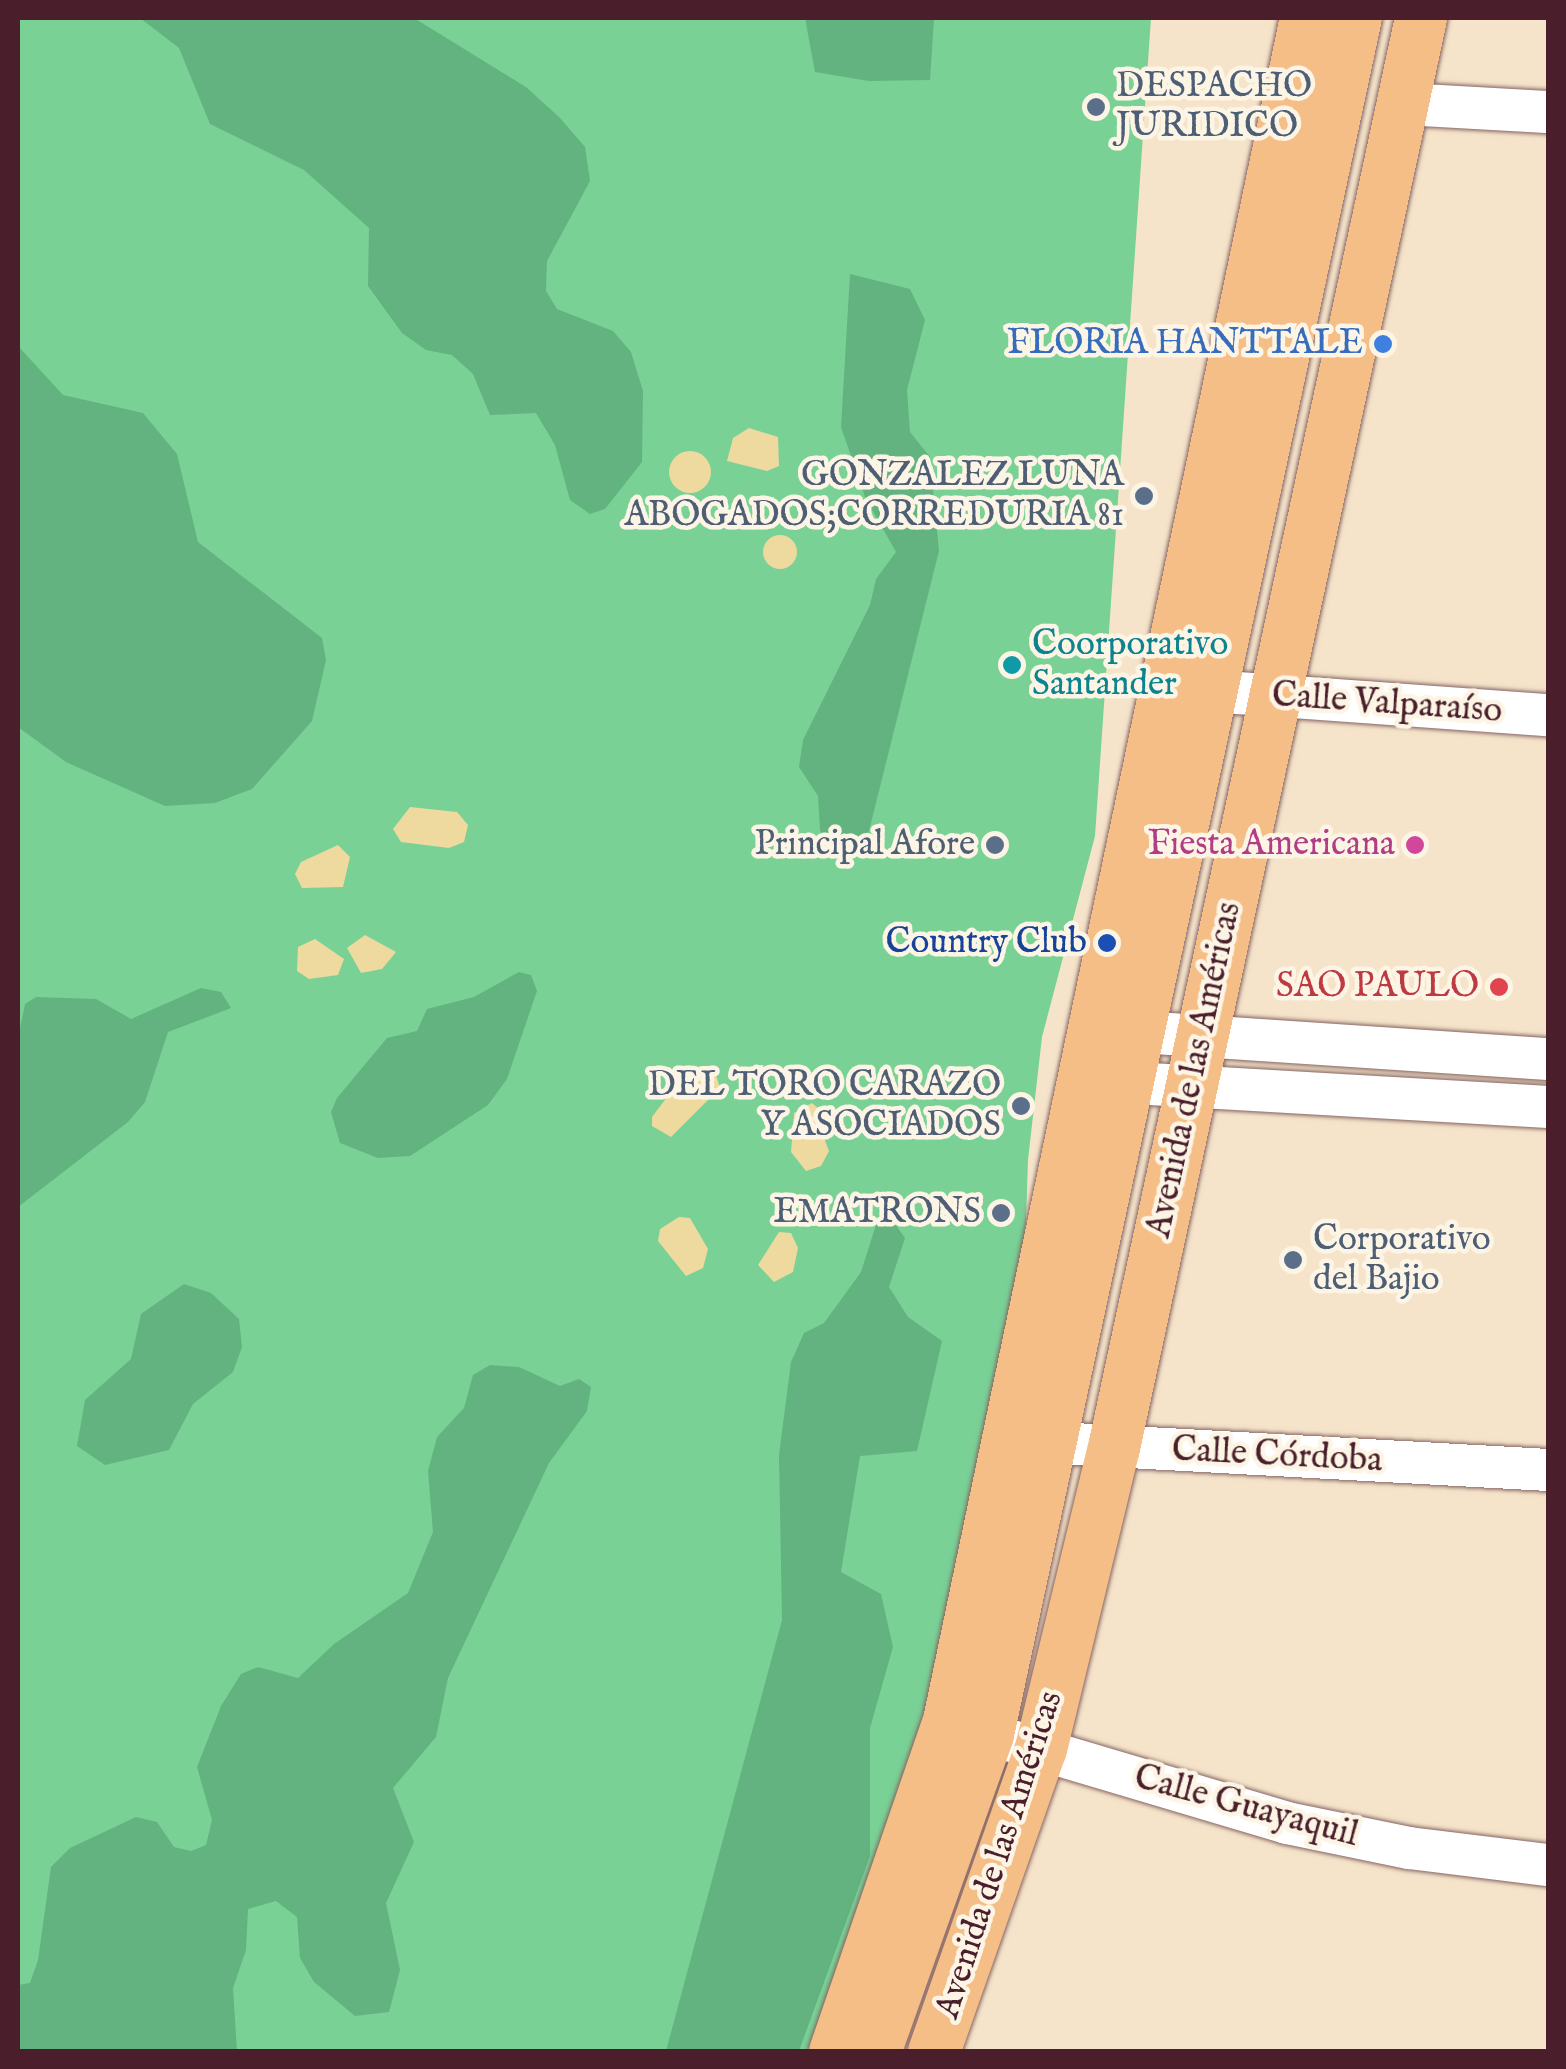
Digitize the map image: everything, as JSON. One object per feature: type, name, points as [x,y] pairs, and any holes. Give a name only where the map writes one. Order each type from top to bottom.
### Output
[{"type":"main road","name":"Avenida de las Américas","points":[[869,2045],[969,1728],[1031,1441],[1188,689],[1306,18]]},
{"type":"main road","name":"Avenida de las Américas","points":[[1188,689],[1356,18]]},
{"type":"main road","name":"Avenida de las Américas","points":[[934,2052],[1042,1749],[1114,1448],[1421,18]]},
{"type":"street","points":[[1403,104],[1548,112]]},
{"type":"street","name":"Calle Valparaíso","points":[[1188,689],[1548,715]]},
{"type":"street","points":[[1118,1031],[1548,1059]]},
{"type":"street","points":[[1108,1082],[1548,1108]]},
{"type":"street","name":"Calle Córdoba","points":[[1031,1441],[1548,1470]]},
{"type":"street","name":"Calle Guayaquil","points":[[969,1728],[1287,1824],[1408,1848],[1548,1865]]},
{"type":"green space","points":[[18,18],[1151,18],[1095,836],[1042,1037],[1028,1160],[1015,1565],[819,2051],[18,2051]]},
{"type":"green space","points":[[140,18],[414,18],[526,87],[560,118],[585,147],[590,181],[547,261],[546,291],[557,309],[613,331],[631,352],[643,391],[642,462],[605,509],[590,514],[570,500],[555,445],[536,413],[490,415],[473,374],[452,355],[426,350],[402,333],[368,286],[369,228],[304,170],[210,124],[179,48]]},
{"type":"green space","points":[[805,18],[934,18],[930,80],[869,81],[815,72]]},
{"type":"green space","points":[[850,274],[910,289],[925,320],[907,390],[910,432],[930,457],[939,551],[865,847],[846,848],[828,847],[820,830],[818,796],[799,767],[803,740],[870,605],[876,579],[896,552],[865,497],[841,427]]},
{"type":"green space","points":[[18,346],[63,395],[143,413],[177,454],[198,542],[322,638],[326,660],[312,721],[252,789],[215,803],[165,806],[66,762],[18,727]]},
{"type":"green space","points":[[519,972],[531,975],[537,991],[507,1079],[488,1105],[410,1156],[378,1158],[340,1143],[331,1112],[337,1098],[387,1038],[417,1031],[427,1009],[474,997]]},
{"type":"green space","points":[[201,988],[221,992],[231,1008],[168,1032],[145,1102],[128,1122],[18,1207],[18,1038],[25,1004],[36,997],[96,999],[131,1019]]},
{"type":"green space","points":[[882,1206],[905,1238],[889,1287],[908,1317],[942,1341],[917,1451],[860,1456],[841,1572],[881,1594],[893,1647],[870,1728],[870,1856],[799,2051],[666,2051],[782,1620],[779,1455],[791,1362],[804,1333],[824,1323],[861,1272]]},
{"type":"green space","points":[[184,1284],[211,1293],[239,1319],[242,1347],[233,1372],[193,1404],[169,1450],[105,1465],[77,1446],[85,1400],[131,1359],[141,1314]]},
{"type":"green space","points":[[490,1365],[519,1367],[560,1386],[579,1379],[591,1387],[587,1411],[549,1463],[448,1678],[436,1737],[393,1788],[414,1842],[386,1903],[400,1970],[389,2012],[355,2016],[314,1982],[300,1958],[297,1917],[276,1901],[248,1909],[246,1950],[233,1988],[237,2051],[18,2051],[18,1985],[30,1983],[38,1960],[51,1867],[70,1848],[136,1817],[157,1822],[174,1847],[191,1851],[206,1845],[212,1820],[197,1767],[221,1706],[241,1674],[258,1667],[298,1678],[334,1644],[408,1593],[433,1532],[428,1471],[437,1437],[464,1408],[473,1375]]},
{"type":"sand","points":[[749,428],[778,437],[779,466],[767,471],[727,461],[733,438]]},
{"type":"sand","points":[[690,451],[705,457],[711,472],[705,487],[690,493],[675,487],[669,472],[675,457]]},
{"type":"sand","points":[[780,535],[792,540],[797,552],[792,564],[780,569],[768,564],[763,552],[768,540]]},
{"type":"sand","points":[[410,807],[457,812],[468,825],[464,842],[449,848],[401,842],[393,829]]},
{"type":"sand","points":[[338,845],[350,857],[343,887],[302,888],[295,874],[301,862]]},
{"type":"sand","points":[[365,935],[396,952],[382,969],[361,973],[347,948]]},
{"type":"sand","points":[[315,939],[344,959],[338,975],[309,979],[297,971],[298,947]]},
{"type":"sand","points":[[689,1068],[716,1075],[720,1088],[671,1137],[652,1126],[652,1117]]},
{"type":"sand","points":[[812,1103],[825,1114],[821,1130],[829,1151],[821,1166],[806,1171],[791,1152],[794,1113]]},
{"type":"sand","points":[[679,1217],[690,1218],[708,1249],[703,1268],[686,1276],[658,1241],[660,1229]]},
{"type":"sand","points":[[779,1232],[791,1233],[798,1248],[793,1272],[774,1282],[758,1265]]},
{"type":"place","name":"DESPACHO JURIDICO","points":[[1096,107]]},
{"type":"place","name":"FLORIA HANTTALE","points":[[1383,344]]},
{"type":"place","name":"GONZALEZ LUNA ABOGADOS;CORREDURIA 81","points":[[1144,496]]},
{"type":"place","name":"Coorporativo Santander","points":[[1012,665]]},
{"type":"place","name":"Principal Afore","points":[[995,845]]},
{"type":"place","name":"Fiesta Americana","points":[[1415,845]]},
{"type":"place","name":"Country Club","points":[[1107,943]]},
{"type":"place","name":"SAO PAULO","points":[[1499,987]]},
{"type":"place","name":"DEL TORO CARAZO Y ASOCIADOS","points":[[1021,1106]]},
{"type":"place","name":"EMATRONS","points":[[1001,1213]]},
{"type":"place","name":"Corporativo del Bajio","points":[[1293,1260]]}]
